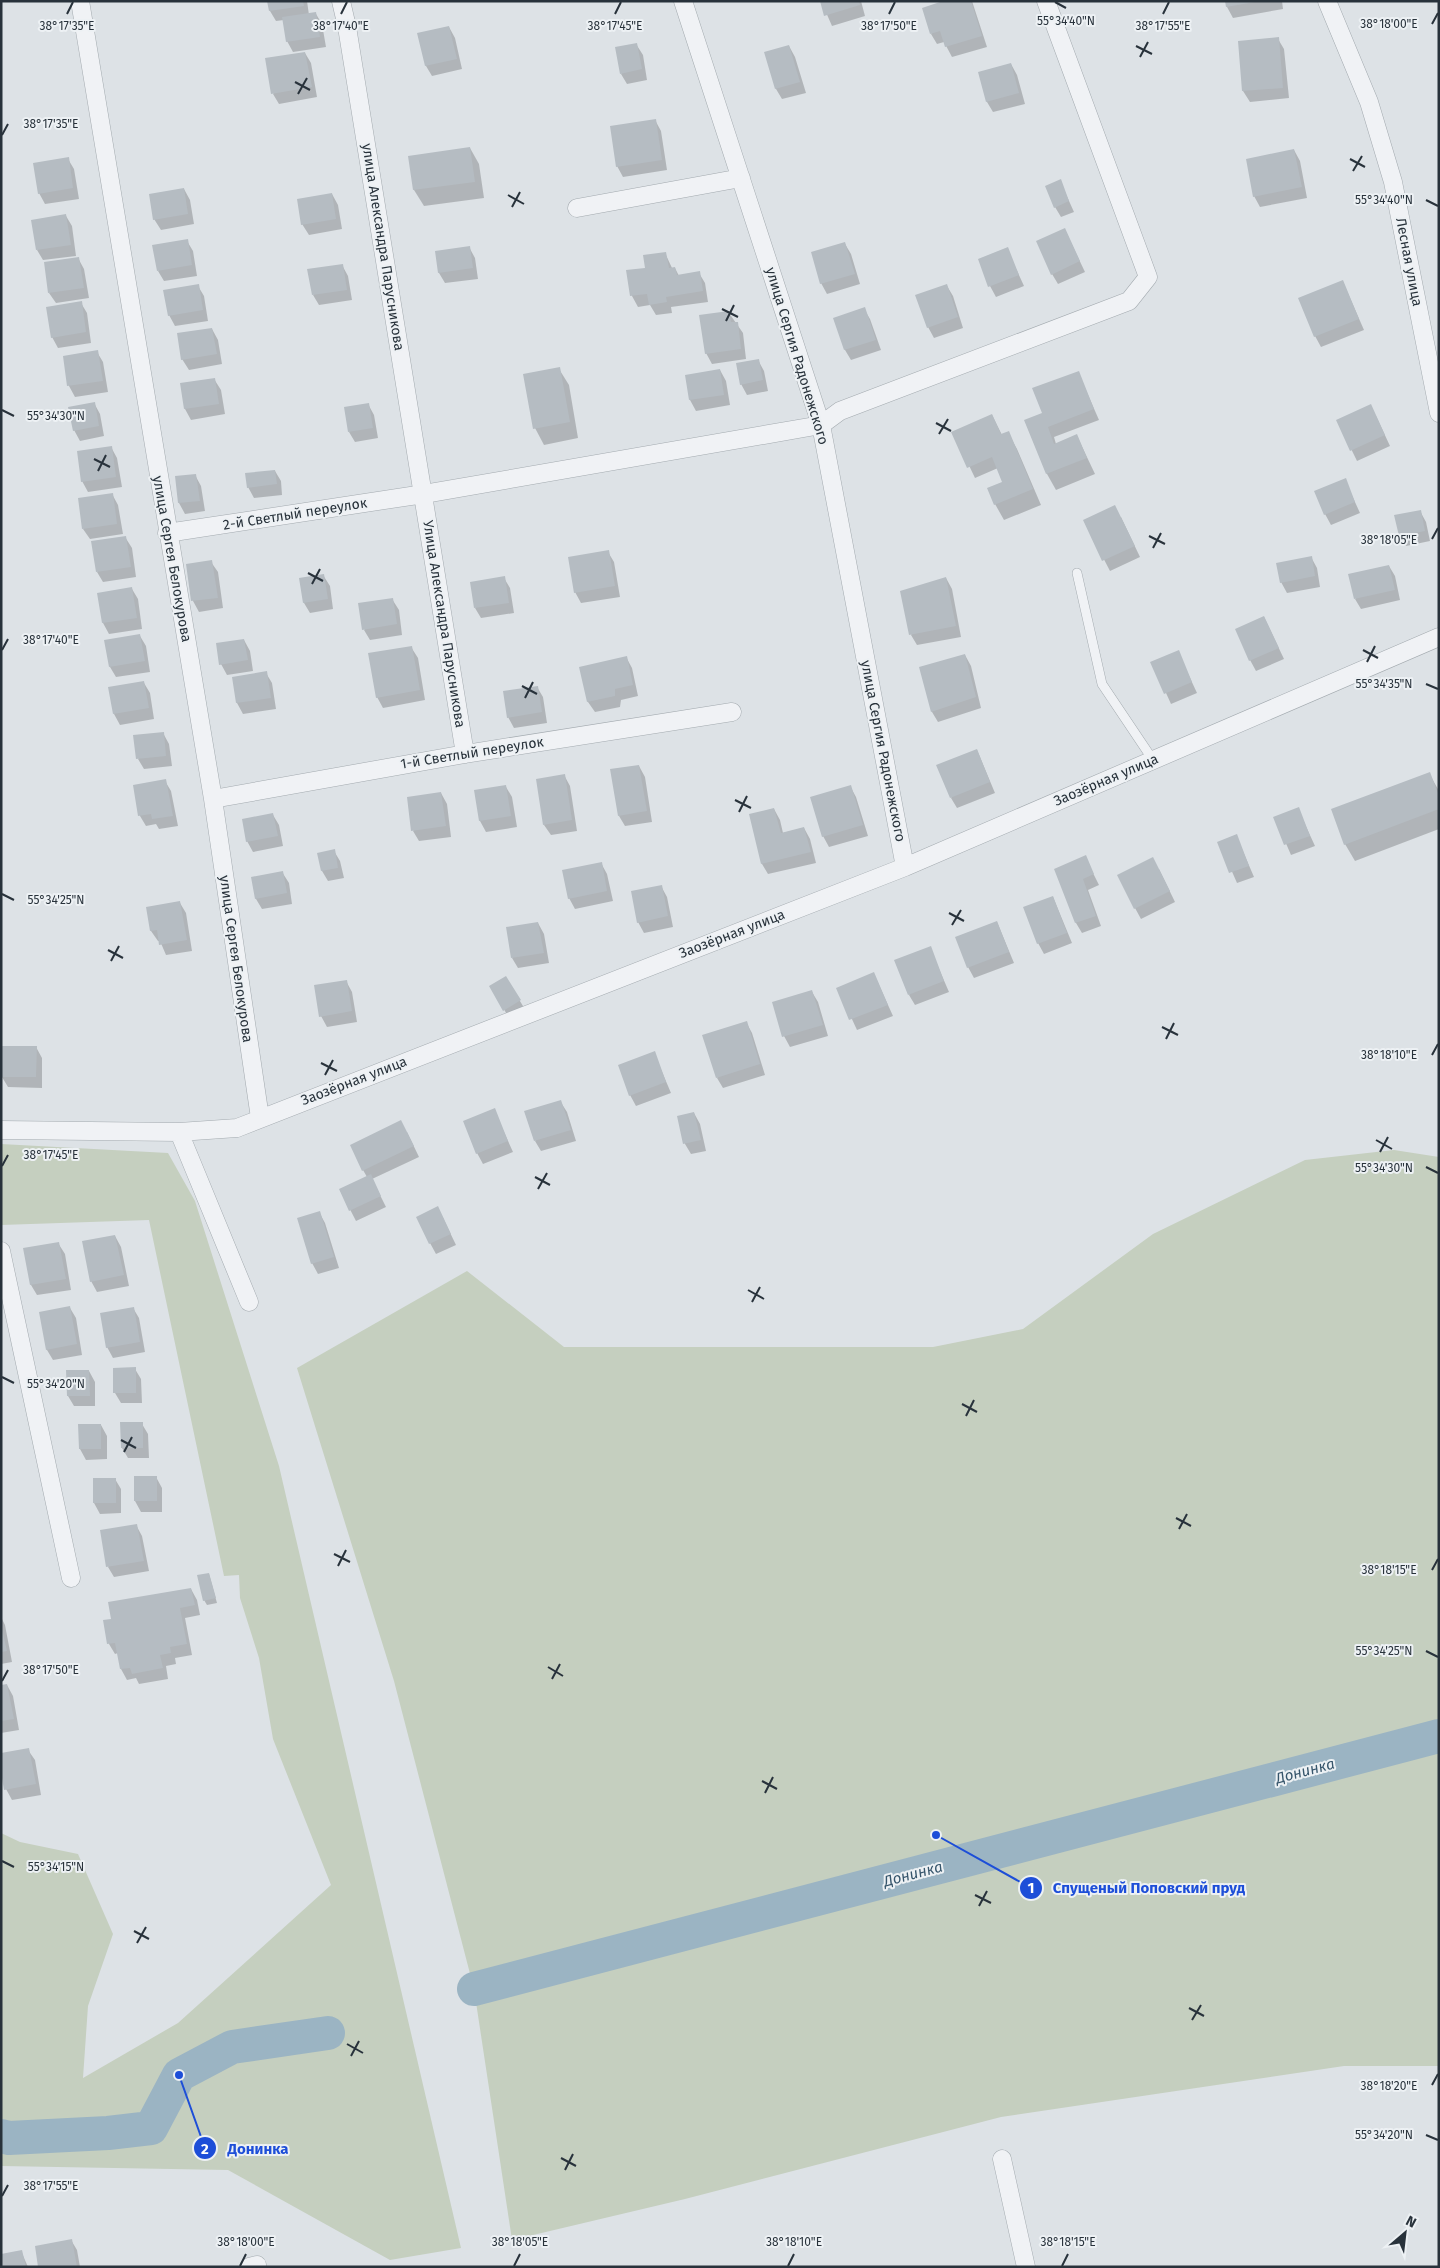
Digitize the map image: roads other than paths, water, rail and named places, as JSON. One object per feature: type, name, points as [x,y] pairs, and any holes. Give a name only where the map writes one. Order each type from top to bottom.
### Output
[{"type":"street","name":"улица Сергея Белокурова","points":[[80,1],[167,533],[213,799],[260,1118]]},
{"type":"street","name":"улица Александра Парусникова","points":[[341,1],[347,27],[424,494]]},
{"type":"street","name":"улица Сергия Радонежского","points":[[683,1],[821,425],[905,867]]},
{"type":"street","points":[[821,425],[840,411],[1129,301],[1148,277],[1046,1]]},
{"type":"street","name":"Лесная улица","points":[[1327,1],[1369,102],[1393,182],[1439,413]]},
{"type":"street","points":[[577,208],[741,178]]},
{"type":"street","name":"2-й Светлый переулок","points":[[167,533],[424,494],[821,425]]},
{"type":"street","name":"Улица Александра Парусникова","points":[[424,494],[465,754]]},
{"type":"street","name":"Заозёрная улица","points":[[1,1130],[179,1132],[237,1128],[905,867],[1439,637]]},
{"type":"street","name":"1-й Светлый переулок","points":[[213,799],[465,754],[732,712]]},
{"type":"street","points":[[179,1132],[249,1302]]},
{"type":"street","points":[[1,1251],[71,1578]]},
{"type":"street","points":[[1002,2159],[1026,2267]]},
{"type":"lane","points":[[1078,573],[1102,684],[1153,760]]},
{"type":"waterway","name":"Донинка","points":[[474,1989],[1439,1736]]},
{"type":"waterway","name":"Донинка","points":[[1,2136],[9,2138],[108,2133],[151,2128],[179,2075],[232,2047],[328,2033]]},
{"type":"place","name":"Спущеный Поповский пруд","points":[[936,1835]]},
{"type":"place","name":"Донинка","points":[[179,2075]]}]
